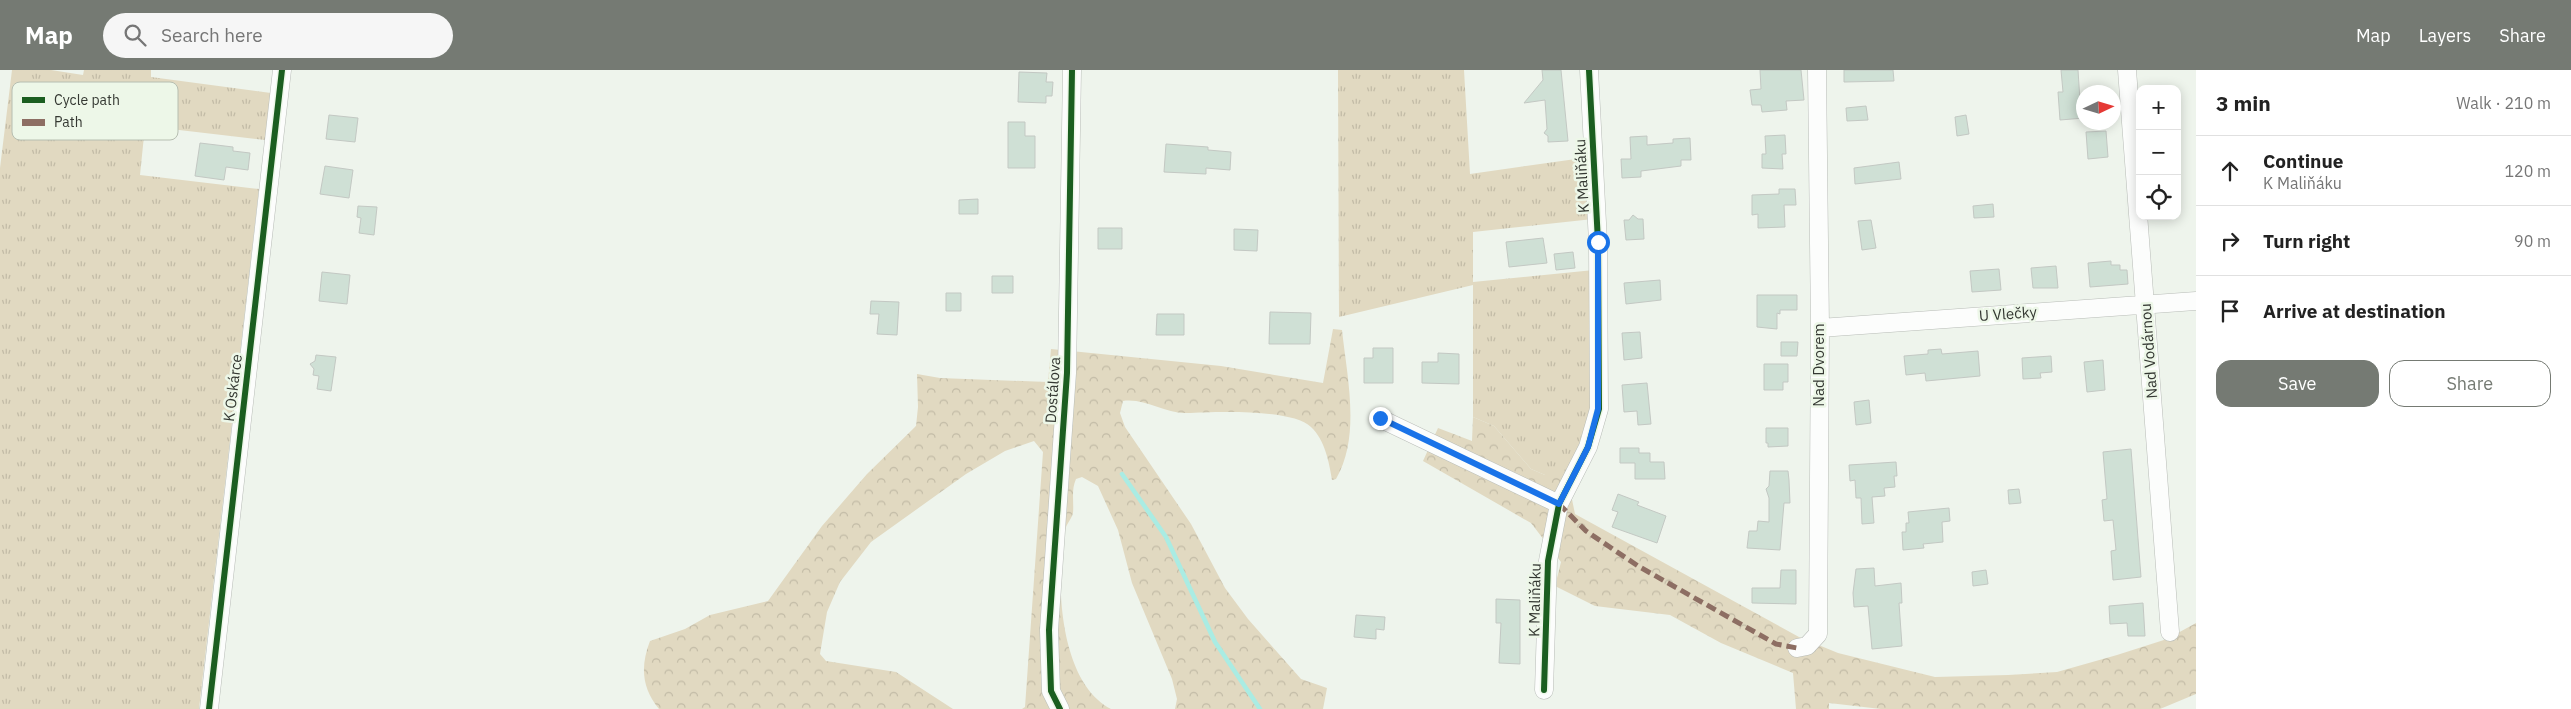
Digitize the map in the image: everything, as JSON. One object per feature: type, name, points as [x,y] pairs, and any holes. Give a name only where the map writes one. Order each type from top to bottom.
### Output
[{"type":"street","name":"K Oskárce","points":[[209,709],[282,70]]},
{"type":"street","name":"Dostálova","points":[[1060,709],[1051,691],[1048,630],[1068,373],[1072,70]]},
{"type":"street","name":"K Maliňáku","points":[[1544,690],[1548,561],[1559,504],[1588,447],[1598,409],[1598,242],[1589,70]]},
{"type":"street","name":"Nad Dvorem","points":[[1797,648],[1807,646],[1818,634],[1820,328],[1817,70]]},
{"type":"street","name":"Nad Vodárnou","points":[[2127,70],[2170,632]]},
{"type":"street","name":"U Vlečky","points":[[1820,328],[2196,300]]},
{"type":"street","points":[[1380,418],[1559,504]]},
{"type":"green space","points":[[12,70],[51,70],[83,75],[84,70],[151,70],[151,77],[271,93],[265,140],[178,130],[178,82],[12,82],[12,140],[144,140],[140,175],[259,189],[199,709],[0,709],[0,168]]},
{"type":"green space","points":[[1338,70],[1464,70],[1470,174],[1590,157],[1593,219],[1473,232],[1473,282],[1594,270],[1595,402],[1568,479],[1545,475],[1531,469],[1494,426],[1473,417],[1473,285],[1339,317]]},
{"type":"green space","points":[[1333,329],[1342,330],[1350,406],[1348,444],[1344,462],[1336,479],[1332,480],[1328,459],[1320,438],[1311,427],[1301,421],[1252,412],[1179,413],[1131,401],[1123,401],[1120,413],[1125,427],[1191,524],[1225,588],[1248,619],[1301,679],[1327,688],[1323,709],[1175,709],[1177,699],[1172,679],[1132,583],[1118,530],[1098,486],[1082,477],[1076,479],[1074,483],[1073,513],[1066,527],[1064,537],[1061,572],[1063,617],[1067,640],[1083,681],[1095,697],[1111,709],[1022,709],[1025,707],[1043,452],[1034,441],[1005,451],[966,474],[871,542],[840,582],[827,612],[820,654],[826,661],[896,672],[953,709],[659,709],[653,701],[644,677],[645,660],[650,641],[685,629],[710,615],[768,601],[822,526],[867,474],[916,426],[918,407],[917,374],[940,378],[1048,382],[1051,349],[1221,366],[1323,383]]},
{"type":"green space","points":[[1473,417],[1494,426],[1531,469],[1545,475],[1561,466],[1566,470],[1575,514],[1799,637],[1838,653],[1935,677],[2057,672],[2167,639],[2196,623],[2196,694],[2160,709],[1881,709],[1829,703],[1829,709],[1796,709],[1793,673],[1721,643],[1670,615],[1595,606],[1555,586],[1561,562],[1531,523],[1423,461],[1438,428],[1472,441]]},
{"type":"building","points":[[1542,70],[1561,70],[1568,141],[1548,142],[1548,136],[1544,133],[1547,129],[1545,100],[1524,103],[1543,80]]},
{"type":"building","points":[[1760,70],[1801,70],[1804,100],[1786,101],[1787,110],[1762,112],[1761,105],[1752,105],[1750,90],[1761,89]]},
{"type":"building","points":[[1844,70],[1893,70],[1894,81],[1844,82]]},
{"type":"building","points":[[2061,70],[2078,70],[2079,85],[2076,85],[2076,119],[2060,120],[2058,92],[2063,92]]},
{"type":"building","points":[[1019,72],[1047,73],[1046,82],[1053,82],[1052,96],[1046,96],[1046,103],[1018,102]]},
{"type":"building","points":[[1866,106],[1868,120],[1847,121],[1846,108]]},
{"type":"building","points":[[329,115],[358,118],[355,142],[326,139]]},
{"type":"building","points":[[1966,115],[1969,134],[1957,136],[1955,117]]},
{"type":"building","points":[[1008,122],[1025,122],[1025,136],[1035,136],[1035,168],[1008,168]]},
{"type":"building","points":[[2106,131],[2108,157],[2088,159],[2086,132]]},
{"type":"building","points":[[1785,135],[1786,154],[1782,154],[1783,169],[1762,168],[1762,154],[1766,154],[1765,136]]},
{"type":"building","points":[[1647,136],[1647,145],[1673,143],[1673,139],[1690,138],[1691,160],[1681,160],[1681,166],[1641,171],[1641,177],[1622,178],[1621,159],[1631,159],[1630,137]]},
{"type":"building","points":[[200,143],[233,147],[233,151],[250,153],[248,170],[226,167],[224,180],[195,176]]},
{"type":"building","points":[[1166,144],[1208,147],[1208,150],[1231,152],[1230,170],[1206,168],[1206,174],[1164,172]]},
{"type":"building","points":[[1899,162],[1901,179],[1855,184],[1854,168]]},
{"type":"building","points":[[325,166],[353,170],[349,198],[320,194]]},
{"type":"building","points":[[1779,189],[1795,189],[1796,205],[1784,205],[1785,227],[1758,228],[1758,214],[1752,215],[1752,195],[1779,194]]},
{"type":"building","points":[[978,199],[978,214],[959,214],[959,200]]},
{"type":"building","points":[[1993,204],[1994,217],[1974,218],[1973,206]]},
{"type":"building","points":[[358,206],[377,207],[374,235],[359,233],[361,218],[357,217]]},
{"type":"building","points":[[1633,215],[1638,219],[1643,219],[1644,239],[1626,240],[1624,220],[1629,220]]},
{"type":"building","points":[[1871,220],[1876,248],[1862,250],[1858,221]]},
{"type":"building","points":[[1098,228],[1122,228],[1122,249],[1098,249]]},
{"type":"building","points":[[1234,229],[1258,230],[1257,251],[1234,250]]},
{"type":"building","points":[[1543,238],[1547,263],[1509,267],[1506,242]]},
{"type":"building","points":[[1573,252],[1575,268],[1556,270],[1554,254]]},
{"type":"building","points":[[2111,261],[2111,265],[2120,265],[2120,270],[2127,270],[2128,284],[2090,287],[2088,263]]},
{"type":"building","points":[[2056,266],[2058,288],[2033,288],[2031,268]]},
{"type":"building","points":[[1999,269],[2001,290],[1972,292],[1970,271]]},
{"type":"building","points":[[322,272],[350,275],[347,304],[319,301]]},
{"type":"building","points":[[992,276],[1013,276],[1013,293],[992,293]]},
{"type":"building","points":[[1660,280],[1661,300],[1626,304],[1624,283]]},
{"type":"building","points":[[946,293],[961,293],[961,311],[946,311]]},
{"type":"building","points":[[1757,295],[1797,295],[1797,310],[1780,310],[1780,314],[1777,313],[1777,329],[1757,327]]},
{"type":"building","points":[[871,301],[899,302],[897,335],[877,334],[879,314],[870,314]]},
{"type":"building","points":[[1270,312],[1311,313],[1310,344],[1269,344]]},
{"type":"building","points":[[1157,314],[1184,314],[1184,335],[1156,335]]},
{"type":"building","points":[[1640,332],[1642,358],[1624,360],[1622,333]]},
{"type":"building","points":[[1781,342],[1798,342],[1797,356],[1781,356]]},
{"type":"building","points":[[1373,348],[1393,348],[1393,383],[1364,383],[1364,358],[1373,358]]},
{"type":"building","points":[[1941,349],[1942,354],[1978,351],[1980,376],[1926,381],[1925,373],[1906,375],[1904,356],[1928,354],[1928,350]]},
{"type":"building","points":[[1438,353],[1459,354],[1459,384],[1422,383],[1422,362],[1438,362]]},
{"type":"building","points":[[316,355],[336,357],[331,391],[317,389],[319,376],[313,375],[314,369],[310,364],[315,361]]},
{"type":"building","points":[[2051,356],[2052,372],[2040,373],[2041,378],[2023,379],[2022,358]]},
{"type":"building","points":[[2103,360],[2105,390],[2087,392],[2084,362]]},
{"type":"building","points":[[1764,364],[1788,364],[1788,382],[1783,382],[1783,390],[1764,390]]},
{"type":"building","points":[[1647,383],[1651,424],[1638,425],[1637,411],[1624,412],[1622,385]]},
{"type":"building","points":[[1869,400],[1871,423],[1856,425],[1854,402]]},
{"type":"building","points":[[1766,428],[1788,428],[1788,446],[1768,447],[1768,443],[1766,443]]},
{"type":"building","points":[[1620,448],[1639,448],[1639,453],[1650,453],[1650,462],[1664,462],[1665,479],[1635,479],[1635,463],[1620,463]]},
{"type":"building","points":[[2131,449],[2141,577],[2113,580],[2111,551],[2116,550],[2113,520],[2104,521],[2102,500],[2107,499],[2103,452]]},
{"type":"building","points":[[1896,462],[1897,476],[1894,476],[1895,487],[1884,488],[1885,496],[1872,497],[1874,523],[1862,524],[1861,498],[1856,498],[1855,480],[1850,481],[1849,465]]},
{"type":"building","points":[[1770,471],[1788,471],[1790,503],[1784,503],[1780,550],[1747,548],[1749,531],[1757,531],[1758,521],[1769,522],[1769,498],[1766,489],[1769,486]]},
{"type":"building","points":[[2019,489],[2021,503],[2009,504],[2008,490]]},
{"type":"building","points":[[1618,494],[1639,502],[1637,505],[1666,516],[1657,543],[1612,527],[1618,512],[1612,510]]},
{"type":"building","points":[[1949,508],[1950,521],[1942,522],[1943,542],[1923,544],[1924,548],[1903,550],[1902,532],[1906,532],[1906,523],[1909,523],[1908,512]]},
{"type":"building","points":[[1874,568],[1875,586],[1901,583],[1902,603],[1899,603],[1902,646],[1872,649],[1868,606],[1854,607],[1853,593],[1856,569]]},
{"type":"building","points":[[1781,570],[1796,570],[1796,604],[1752,603],[1752,588],[1780,588]]},
{"type":"building","points":[[1986,570],[1988,584],[1973,586],[1972,572]]},
{"type":"building","points":[[1496,599],[1520,600],[1520,664],[1499,663],[1501,623],[1496,623]]},
{"type":"building","points":[[2143,603],[2145,636],[2128,636],[2127,623],[2110,624],[2109,606]]},
{"type":"building","points":[[1356,615],[1385,617],[1384,630],[1376,629],[1376,639],[1354,637]]},
{"type":"waterway","points":[[1122,474],[1166,537],[1215,642],[1260,709]]},
{"type":"marked path","points":[[1559,504],[1586,531],[1638,566],[1776,644],[1797,648]]},
{"type":"cycle path","points":[[209,709],[282,70]]},
{"type":"cycle path","points":[[1060,709],[1051,691],[1049,630],[1067,373],[1072,70]]},
{"type":"cycle path","points":[[1544,690],[1548,561],[1559,504],[1588,447],[1599,409],[1598,242],[1589,70]]},
{"type":"route","points":[[1380,418],[1559,504],[1588,447],[1598,409],[1598,242]]}]
